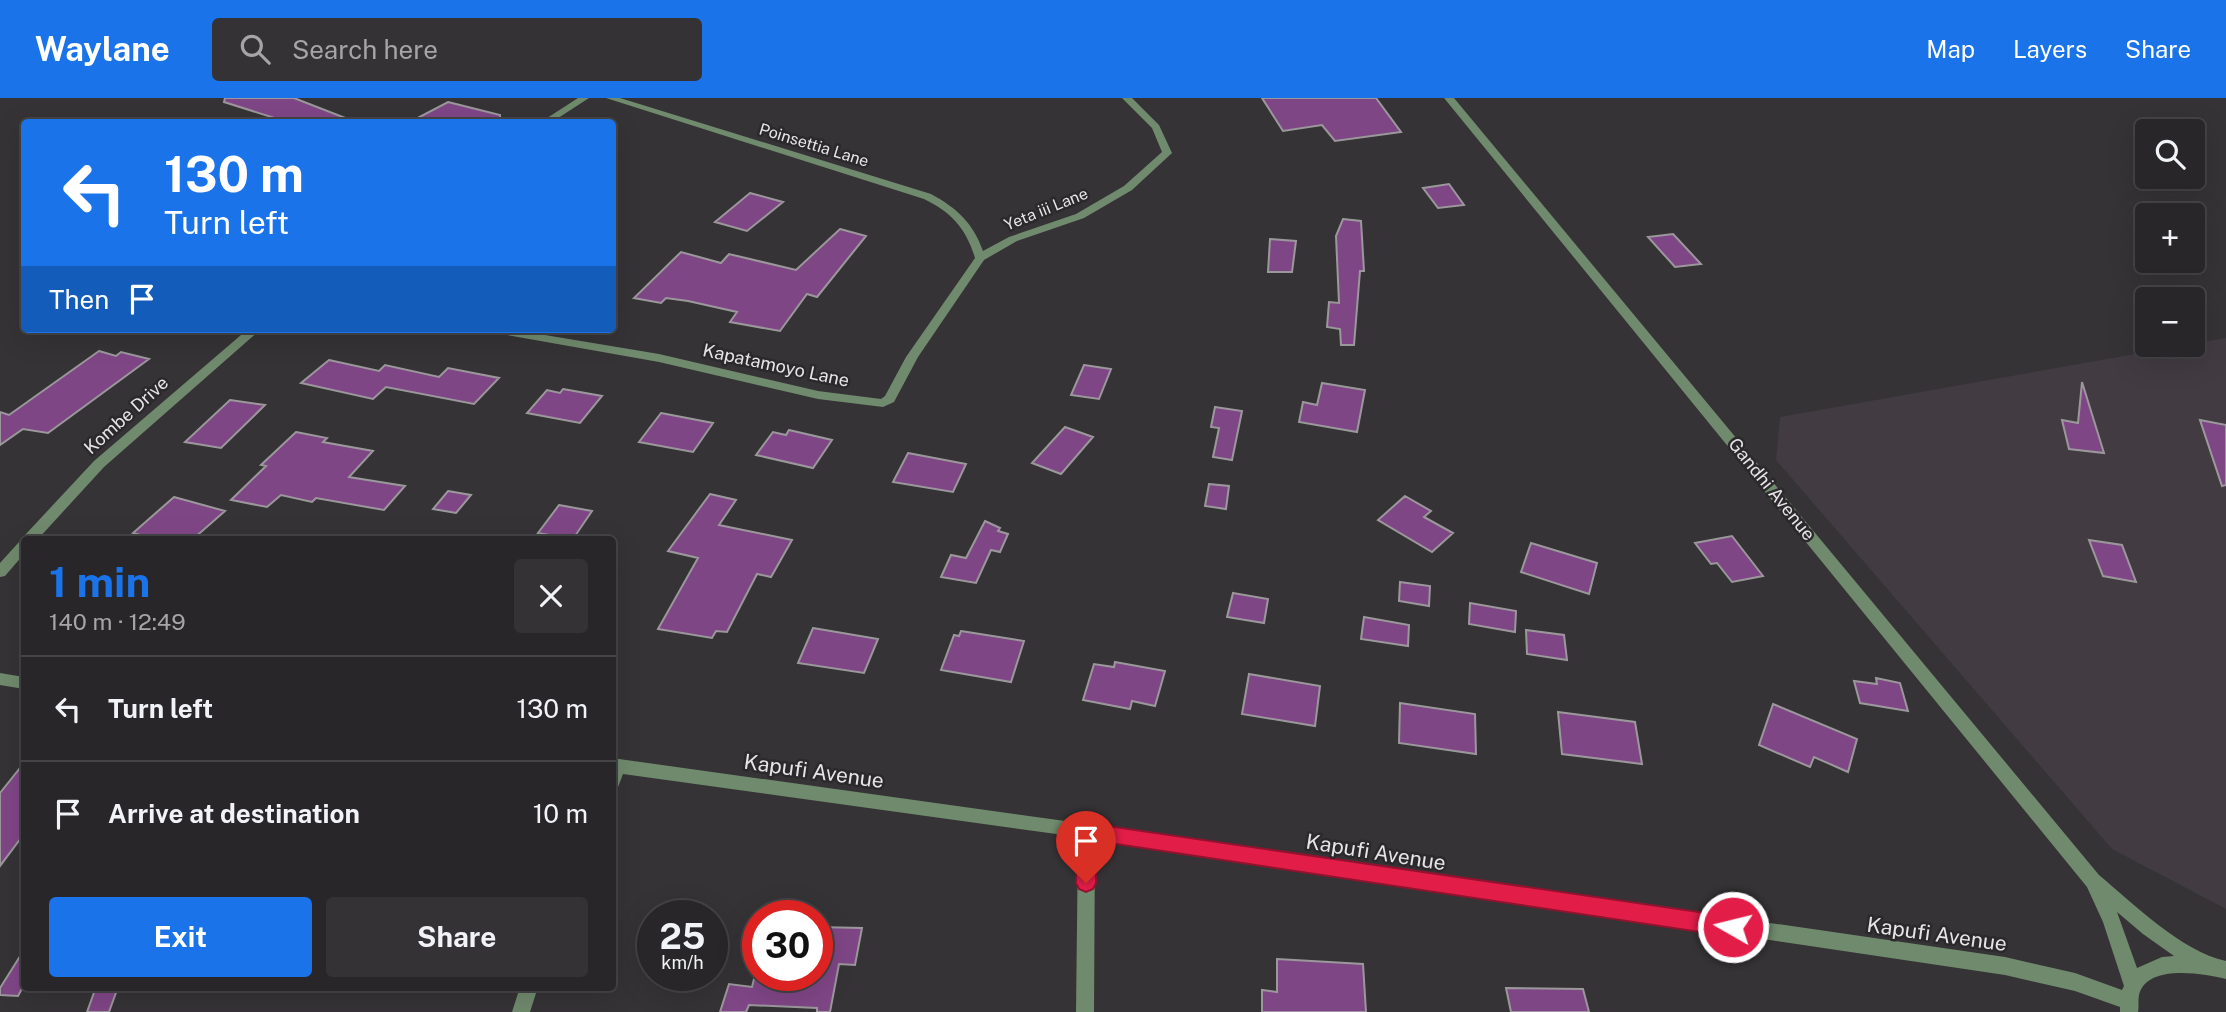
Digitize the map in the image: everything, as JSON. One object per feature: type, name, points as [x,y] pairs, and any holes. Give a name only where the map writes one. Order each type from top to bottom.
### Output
[{"type":"street","points":[[551,119],[584,98]]},
{"type":"street","name":"Poinsettia Lane","points":[[611,98],[857,176],[898,184],[961,218],[980,258]]},
{"type":"street","name":"Yeta iii Lane","points":[[980,258],[1013,239],[1080,216],[1128,188],[1167,153],[1156,127],[1127,98]]},
{"type":"street","name":"Gandhi Avenue","points":[[1449,98],[2093,881],[2149,928],[2201,963]]},
{"type":"street","name":"Kapatamoyo Lane","points":[[512,333],[659,358],[818,395],[883,402],[890,399],[918,348],[980,258]]},
{"type":"street","name":"Kombe Drive","points":[[33,536],[99,464],[250,333]]},
{"type":"street","points":[[0,572],[21,548]]},
{"type":"street","points":[[0,679],[21,682]]},
{"type":"street","name":"Kapufi Avenue","points":[[616,771],[1087,831],[2005,966],[2075,982],[2130,1000]]},
{"type":"street","points":[[1085,1012],[1087,831]]},
{"type":"street","name":"Gandhi Avenue","points":[[2093,881],[2112,922],[2130,1000]]},
{"type":"street","points":[[2130,1000],[2148,970],[2172,962],[2201,963],[2226,970]]},
{"type":"street","points":[[521,1012],[529,991]]},
{"type":"shaded area","points":[[2226,338],[2226,909],[2112,849],[1776,460],[1780,417],[2135,354],[2135,357],[2205,357],[2205,342]]},
{"type":"building","points":[[225,98],[294,98],[348,119],[278,119],[224,102]]},
{"type":"building","points":[[1262,98],[1376,98],[1401,132],[1335,141],[1322,125],[1283,131]]},
{"type":"building","points":[[448,102],[500,115],[500,119],[416,119]]},
{"type":"building","points":[[1449,184],[1464,205],[1438,208],[1423,188]]},
{"type":"building","points":[[750,193],[783,202],[747,231],[715,222]]},
{"type":"building","points":[[1343,219],[1361,221],[1364,271],[1360,271],[1354,345],[1341,345],[1340,329],[1327,327],[1329,302],[1339,303],[1336,236]]},
{"type":"building","points":[[840,229],[866,236],[817,297],[807,294],[780,331],[730,322],[737,312],[666,298],[661,303],[634,298],[681,252],[721,263],[729,254],[796,270]]},
{"type":"building","points":[[1673,234],[1701,264],[1675,267],[1648,237]]},
{"type":"building","points":[[1270,239],[1296,241],[1292,272],[1268,272]]},
{"type":"building","points":[[99,351],[116,356],[121,352],[149,359],[48,433],[23,429],[0,445],[0,412],[9,415]]},
{"type":"building","points":[[329,360],[379,371],[385,365],[439,377],[448,368],[499,378],[474,404],[386,387],[373,399],[301,383]]},
{"type":"building","points":[[1084,365],[1111,369],[1099,399],[1071,395]]},
{"type":"building","points":[[2082,382],[2104,453],[2069,449],[2062,420],[2078,423]]},
{"type":"building","points":[[1322,383],[1365,390],[1357,432],[1299,422],[1303,402],[1317,405]]},
{"type":"building","points":[[563,389],[602,396],[580,423],[527,413],[547,390],[560,393]]},
{"type":"building","points":[[230,400],[265,405],[221,448],[185,442]]},
{"type":"building","points":[[1215,407],[1242,411],[1232,460],[1213,457],[1219,428],[1211,427]]},
{"type":"building","points":[[661,413],[713,423],[693,452],[639,442]]},
{"type":"building","points":[[2200,420],[2226,425],[2226,485],[2222,486]]},
{"type":"building","points":[[1065,427],[1093,437],[1061,474],[1032,463]]},
{"type":"building","points":[[789,430],[832,440],[813,468],[756,455],[773,432],[786,435]]},
{"type":"building","points":[[296,432],[327,438],[323,442],[373,451],[349,477],[405,486],[384,510],[316,498],[312,502],[281,495],[267,507],[231,500],[266,466],[261,465]]},
{"type":"building","points":[[908,453],[966,464],[953,492],[893,482]]},
{"type":"building","points":[[1209,484],[1229,486],[1226,509],[1205,506]]},
{"type":"building","points":[[448,491],[471,495],[456,513],[433,509]]},
{"type":"building","points":[[710,494],[736,500],[719,525],[792,540],[771,577],[757,574],[727,632],[716,631],[712,638],[658,629],[698,558],[668,551]]},
{"type":"building","points":[[1405,496],[1431,511],[1424,517],[1453,533],[1432,552],[1378,520]]},
{"type":"building","points":[[174,497],[225,511],[196,536],[144,536],[133,533]]},
{"type":"building","points":[[559,505],[592,511],[575,536],[538,533]]},
{"type":"building","points":[[985,521],[1000,528],[998,531],[1008,534],[1000,552],[991,550],[976,583],[941,577],[951,555],[966,558]]},
{"type":"building","points":[[1732,536],[1763,576],[1732,582],[1717,563],[1711,564],[1695,543]]},
{"type":"building","points":[[2089,540],[2122,545],[2136,582],[2103,576]]},
{"type":"building","points":[[1531,543],[1597,563],[1589,594],[1521,572]]},
{"type":"building","points":[[1400,582],[1430,586],[1429,606],[1399,601]]},
{"type":"building","points":[[1233,593],[1268,599],[1264,623],[1227,617]]},
{"type":"building","points":[[1470,603],[1516,611],[1515,632],[1469,624]]},
{"type":"building","points":[[1364,617],[1409,625],[1408,646],[1361,639]]},
{"type":"building","points":[[813,628],[878,639],[864,673],[798,663]]},
{"type":"building","points":[[1526,630],[1564,635],[1567,660],[1527,654]]},
{"type":"building","points":[[961,631],[1024,641],[1011,682],[941,670],[954,635],[959,636]]},
{"type":"building","points":[[1115,662],[1165,671],[1155,706],[1132,701],[1130,709],[1083,700],[1094,664],[1114,667]]},
{"type":"building","points":[[1249,674],[1320,686],[1315,726],[1242,714]]},
{"type":"building","points":[[1876,678],[1900,683],[1908,711],[1860,703],[1854,681],[1877,684]]},
{"type":"building","points":[[1400,703],[1475,714],[1476,754],[1399,743]]},
{"type":"building","points":[[1773,704],[1857,739],[1848,772],[1814,757],[1810,767],[1759,745]]},
{"type":"building","points":[[1558,712],[1635,722],[1642,764],[1562,754]]},
{"type":"building","points":[[21,767],[21,838],[0,866],[0,793]]},
{"type":"building","points":[[833,927],[862,928],[855,965],[839,964],[830,1012],[817,1012],[817,1008],[749,1005],[746,1012],[720,1012],[729,984],[742,986],[742,991],[833,991]]},
{"type":"building","points":[[21,955],[21,990],[18,996],[0,995],[0,988]]},
{"type":"building","points":[[1277,959],[1363,964],[1366,1012],[1262,1012],[1262,990],[1277,992]]},
{"type":"building","points":[[1506,988],[1583,989],[1589,1012],[1511,1012]]},
{"type":"building","points":[[95,991],[117,991],[109,1012],[87,1012]]},
{"type":"route","points":[[1086,883],[1087,831],[1733,927]]}]
